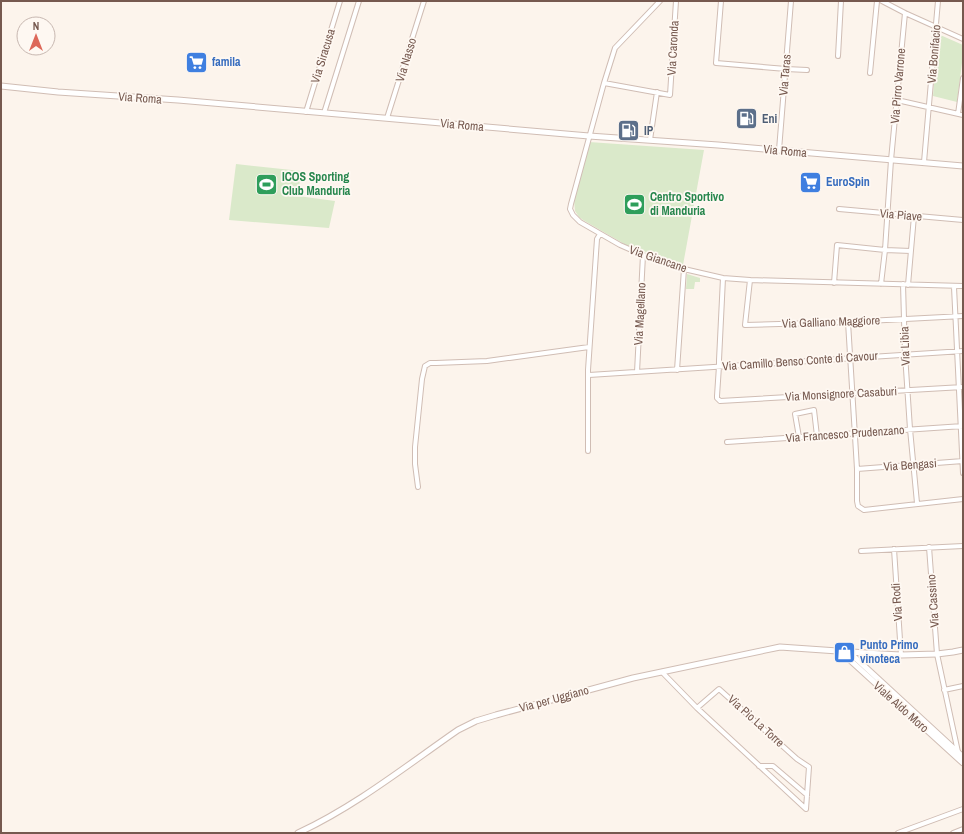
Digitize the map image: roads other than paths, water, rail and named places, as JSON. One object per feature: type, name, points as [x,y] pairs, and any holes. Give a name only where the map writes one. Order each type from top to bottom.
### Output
[{"type":"street","name":"Via Siracusa","points":[[306,112],[340,1]]},
{"type":"street","points":[[324,113],[359,1]]},
{"type":"street","name":"Via Nasso","points":[[387,118],[424,1]]},
{"type":"street","points":[[589,136],[604,83],[616,48],[660,1]]},
{"type":"street","name":"Via Caronda","points":[[657,92],[670,95],[676,1]]},
{"type":"street","points":[[721,1],[716,63],[807,70]]},
{"type":"street","name":"Via Taras","points":[[779,150],[791,1]]},
{"type":"street","points":[[838,56],[841,1]]},
{"type":"street","points":[[870,73],[877,1]]},
{"type":"street","points":[[882,1],[892,3],[905,13],[963,39]]},
{"type":"street","name":"Via Bonifacio","points":[[929,107],[938,1]]},
{"type":"street","name":"Via Pirro Varrone","points":[[881,284],[905,13]]},
{"type":"street","points":[[897,100],[961,114],[963,78]]},
{"type":"street","points":[[604,83],[657,92],[650,140]]},
{"type":"street","name":"Via Roma","points":[[1,86],[58,92],[163,99],[589,136],[779,150],[963,166]]},
{"type":"street","points":[[924,162],[929,107]]},
{"type":"street","name":"Via Giancane","points":[[589,136],[570,209],[573,216],[600,234],[643,255],[684,269],[723,278],[908,284],[954,287],[963,286]]},
{"type":"street","name":"Via Piave","points":[[839,209],[963,220]]},
{"type":"street","points":[[908,284],[914,216]]},
{"type":"street","points":[[588,451],[589,347],[598,238],[600,234]]},
{"type":"street","points":[[834,282],[836,245],[911,251]]},
{"type":"street","name":"Via Magellano","points":[[638,372],[643,255]]},
{"type":"street","points":[[677,370],[684,269]]},
{"type":"street","points":[[719,366],[723,278]]},
{"type":"street","name":"Via Galliano Maggiore","points":[[750,280],[745,325],[848,322],[963,316]]},
{"type":"street","name":"Via Libia","points":[[903,284],[905,354],[917,503]]},
{"type":"street","points":[[954,287],[957,351],[961,387],[963,473]]},
{"type":"street","points":[[848,322],[858,506],[864,510],[963,499]]},
{"type":"street","points":[[418,487],[415,464],[415,447],[423,371],[425,366],[430,363],[487,361],[589,347]]},
{"type":"street","name":"Via Camillo Benso Conte di Cavour","points":[[588,375],[963,351]]},
{"type":"street","name":"Via Monsignore Casaburi","points":[[719,366],[717,398],[720,401],[961,387]]},
{"type":"street","points":[[799,437],[795,414],[814,410],[816,436]]},
{"type":"street","name":"Via Francesco Prudenzano","points":[[727,442],[962,426]]},
{"type":"street","name":"Via Bengasi","points":[[857,469],[963,461]]},
{"type":"street","points":[[861,550],[963,546]]},
{"type":"street","name":"Via Cassino","points":[[929,547],[937,654],[958,752]]},
{"type":"street","name":"Via Rodi","points":[[894,549],[901,655]]},
{"type":"street","name":"Via per Uggiano","points":[[298,833],[346,807],[458,730],[476,721],[633,678],[780,647],[849,652]]},
{"type":"street","points":[[849,652],[901,655],[937,654],[963,650]]},
{"type":"street","name":"Viale Aldo Moro","points":[[840,651],[963,762]]},
{"type":"street","name":"Viale Aldo Moro","points":[[849,652],[963,757]]},
{"type":"street","points":[[662,672],[697,708],[759,766],[806,809],[807,795],[774,766],[759,766]]},
{"type":"street","points":[[944,690],[963,686]]},
{"type":"street","name":"Via Pio La Torre","points":[[697,708],[719,689],[809,768],[807,795]]},
{"type":"street","points":[[898,833],[963,809]]},
{"type":"street","points":[[953,833],[963,829]]},
{"type":"place","name":"famila","points":[[197,62]]},
{"type":"place","name":"Eni","points":[[746,119]]},
{"type":"place","name":"IP","points":[[629,131]]},
{"type":"place","name":"EuroSpin","points":[[811,182]]},
{"type":"place","name":"ICOS Sporting Club Manduria","points":[[266,184]]},
{"type":"place","name":"Centro Sportivo di Manduria","points":[[634,204]]},
{"type":"place","name":"Punto Primo vinoteca","points":[[845,652]]}]
